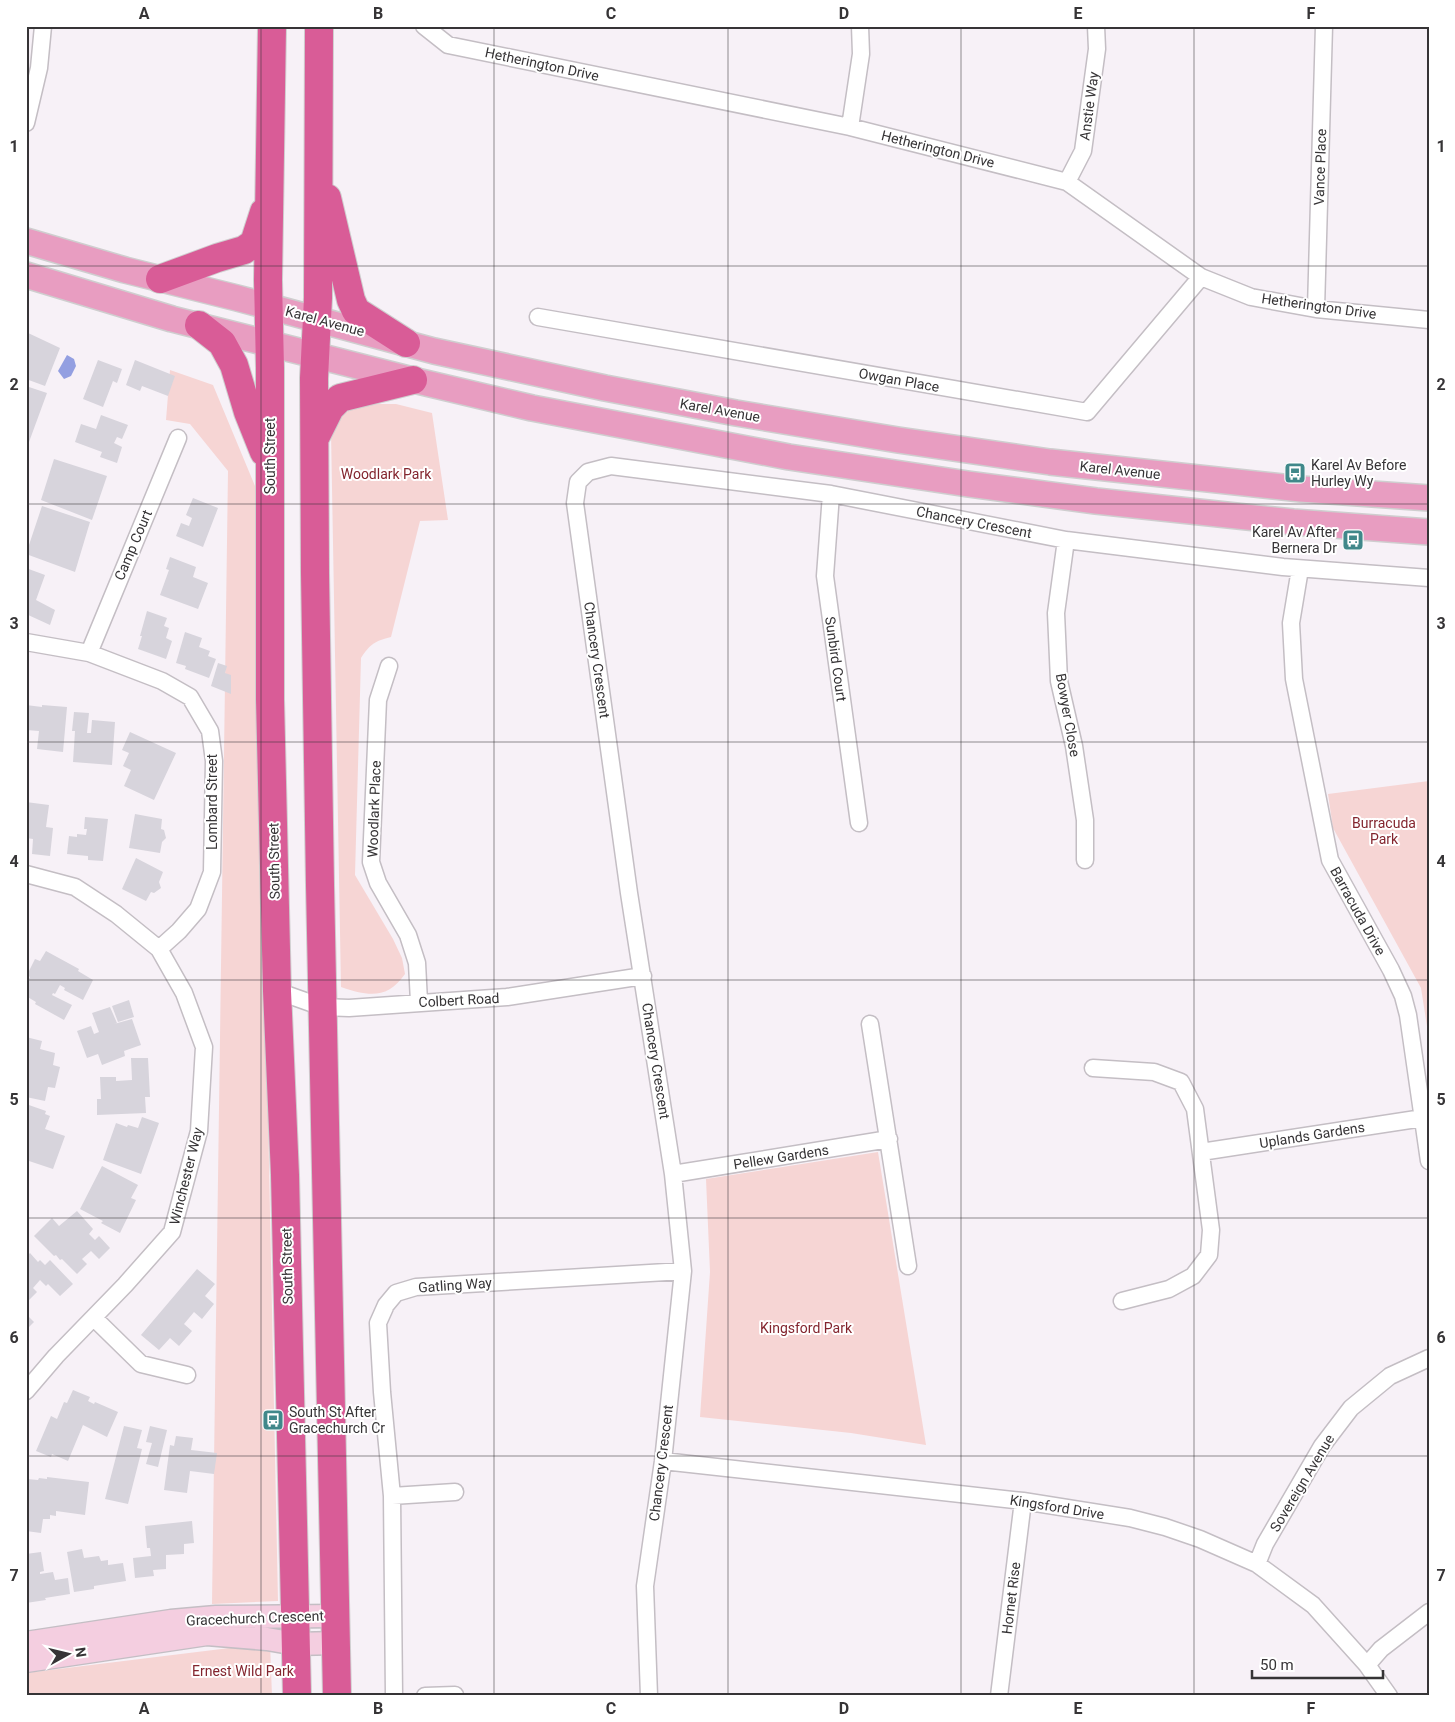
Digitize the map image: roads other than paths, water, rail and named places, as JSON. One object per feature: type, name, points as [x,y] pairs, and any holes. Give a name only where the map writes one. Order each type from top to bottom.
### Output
[{"type":"highway","name":"South Street","points":[[272,26],[269,306],[270,699],[277,992],[285,1175],[297,1696]]},
{"type":"highway","points":[[319,26],[317,320],[315,356],[315,593],[337,1696]]},
{"type":"highway","points":[[317,157],[351,300],[356,311],[406,343]]},
{"type":"highway","points":[[160,279],[244,250],[254,244],[271,188]]},
{"type":"highway","points":[[199,325],[222,343],[234,365],[248,412],[269,465]]},
{"type":"highway","points":[[315,438],[330,408],[340,398],[413,380]]},
{"type":"main road","name":"Karel Avenue","points":[[26,240],[125,270],[269,306],[453,356],[736,413],[898,440],[1050,462],[1301,489],[1429,498]]},
{"type":"main road","points":[[26,275],[199,325],[413,380],[532,408],[790,457],[959,483],[1096,501],[1293,522],[1428,531]]},
{"type":"street","points":[[26,123],[39,68],[43,26]]},
{"type":"street","name":"Hetherington Drive","points":[[424,26],[448,45],[850,127],[1067,182],[1201,277],[1251,296],[1316,308],[1429,320]]},
{"type":"street","points":[[850,127],[861,54],[860,26]]},
{"type":"street","name":"Anstie Way","points":[[1067,182],[1083,151],[1097,49],[1096,26]]},
{"type":"street","name":"Vance Place","points":[[1316,308],[1324,26]]},
{"type":"street","name":"Owgan Place","points":[[538,317],[1087,412],[1201,277]]},
{"type":"street","name":"Camp Court","points":[[89,653],[178,438]]},
{"type":"street","name":"Chancery Crescent","points":[[649,1696],[645,1586],[663,1461],[683,1271],[673,1174],[629,894],[575,503],[578,482],[588,472],[611,466],[831,494],[1066,540],[1300,569],[1429,578]]},
{"type":"street","name":"Sunbird Court","points":[[831,494],[825,576],[859,823]]},
{"type":"street","name":"Bowyer Close","points":[[1066,540],[1056,613],[1059,681],[1074,746],[1085,820],[1085,860]]},
{"type":"street","name":"Barracuda Drive","points":[[1300,569],[1291,623],[1294,679],[1330,860],[1391,970],[1403,996],[1408,1015],[1429,1161]]},
{"type":"street","name":"Lombard Street","points":[[26,642],[89,653],[162,681],[190,697],[210,730],[214,761],[212,872],[198,909],[179,931],[159,949]]},
{"type":"street","name":"Woodlark Place","points":[[388,666],[378,700],[371,862],[378,882],[408,935],[417,963],[419,1002]]},
{"type":"street","name":"Winchester Way","points":[[26,874],[75,887],[116,914],[159,949],[184,993],[204,1047],[199,1131],[172,1232],[94,1318],[56,1356],[26,1391]]},
{"type":"street","name":"Colbert Road","points":[[277,992],[322,1007],[349,1008],[507,997],[643,976]]},
{"type":"street","points":[[870,1024],[908,1266]]},
{"type":"street","points":[[1093,1068],[1154,1072],[1181,1082],[1195,1109],[1211,1230],[1209,1255],[1193,1276],[1169,1289],[1122,1301]]},
{"type":"street","name":"Uplands Gardens","points":[[1201,1152],[1423,1118]]},
{"type":"street","name":"Pellew Gardens","points":[[673,1174],[889,1139]]},
{"type":"street","name":"Gatling Way","points":[[394,1696],[392,1496],[382,1392],[378,1323],[386,1305],[396,1293],[416,1287],[683,1271]]},
{"type":"street","points":[[94,1318],[141,1364],[187,1375]]},
{"type":"street","name":"Sovereign Avenue","points":[[1257,1564],[1265,1544],[1322,1446],[1351,1408],[1390,1376],[1429,1358]]},
{"type":"street","name":"Kingsford Drive","points":[[663,1461],[1023,1501],[1130,1518],[1165,1527],[1200,1539],[1257,1564],[1313,1606],[1366,1665],[1389,1696]]},
{"type":"street","points":[[392,1496],[455,1492]]},
{"type":"street","name":"Hornet Rise","points":[[999,1696],[1023,1501]]},
{"type":"street","points":[[1366,1665],[1381,1649],[1429,1612]]},
{"type":"street","name":"Gracechurch Crescent","points":[[26,1643],[171,1621],[216,1617],[336,1616]]},
{"type":"street","name":"Gracechurch Crescent","points":[[26,1661],[207,1634],[267,1639],[296,1644],[336,1643]]},
{"type":"street","points":[[425,1696],[454,1695]]},
{"type":"water","points":[[67,355],[74,359],[76,366],[71,376],[64,379],[58,371]]},
{"type":"place","name":"Karel Av Before Hurley Wy","points":[[1295,473]]},
{"type":"place","name":"Karel Av After Bernera Dr","points":[[1353,540]]},
{"type":"place","name":"South St After Gracechurch Cr","points":[[273,1420]]},
{"type":"park label","name":"Woodlark Park","points":[[386,474]]},
{"type":"park label","name":"Burracuda Park","points":[[1384,832]]},
{"type":"park label","name":"Kingsford Park","points":[[806,1328]]},
{"type":"park label","name":"Ernest Wild Park","points":[[243,1671]]}]
